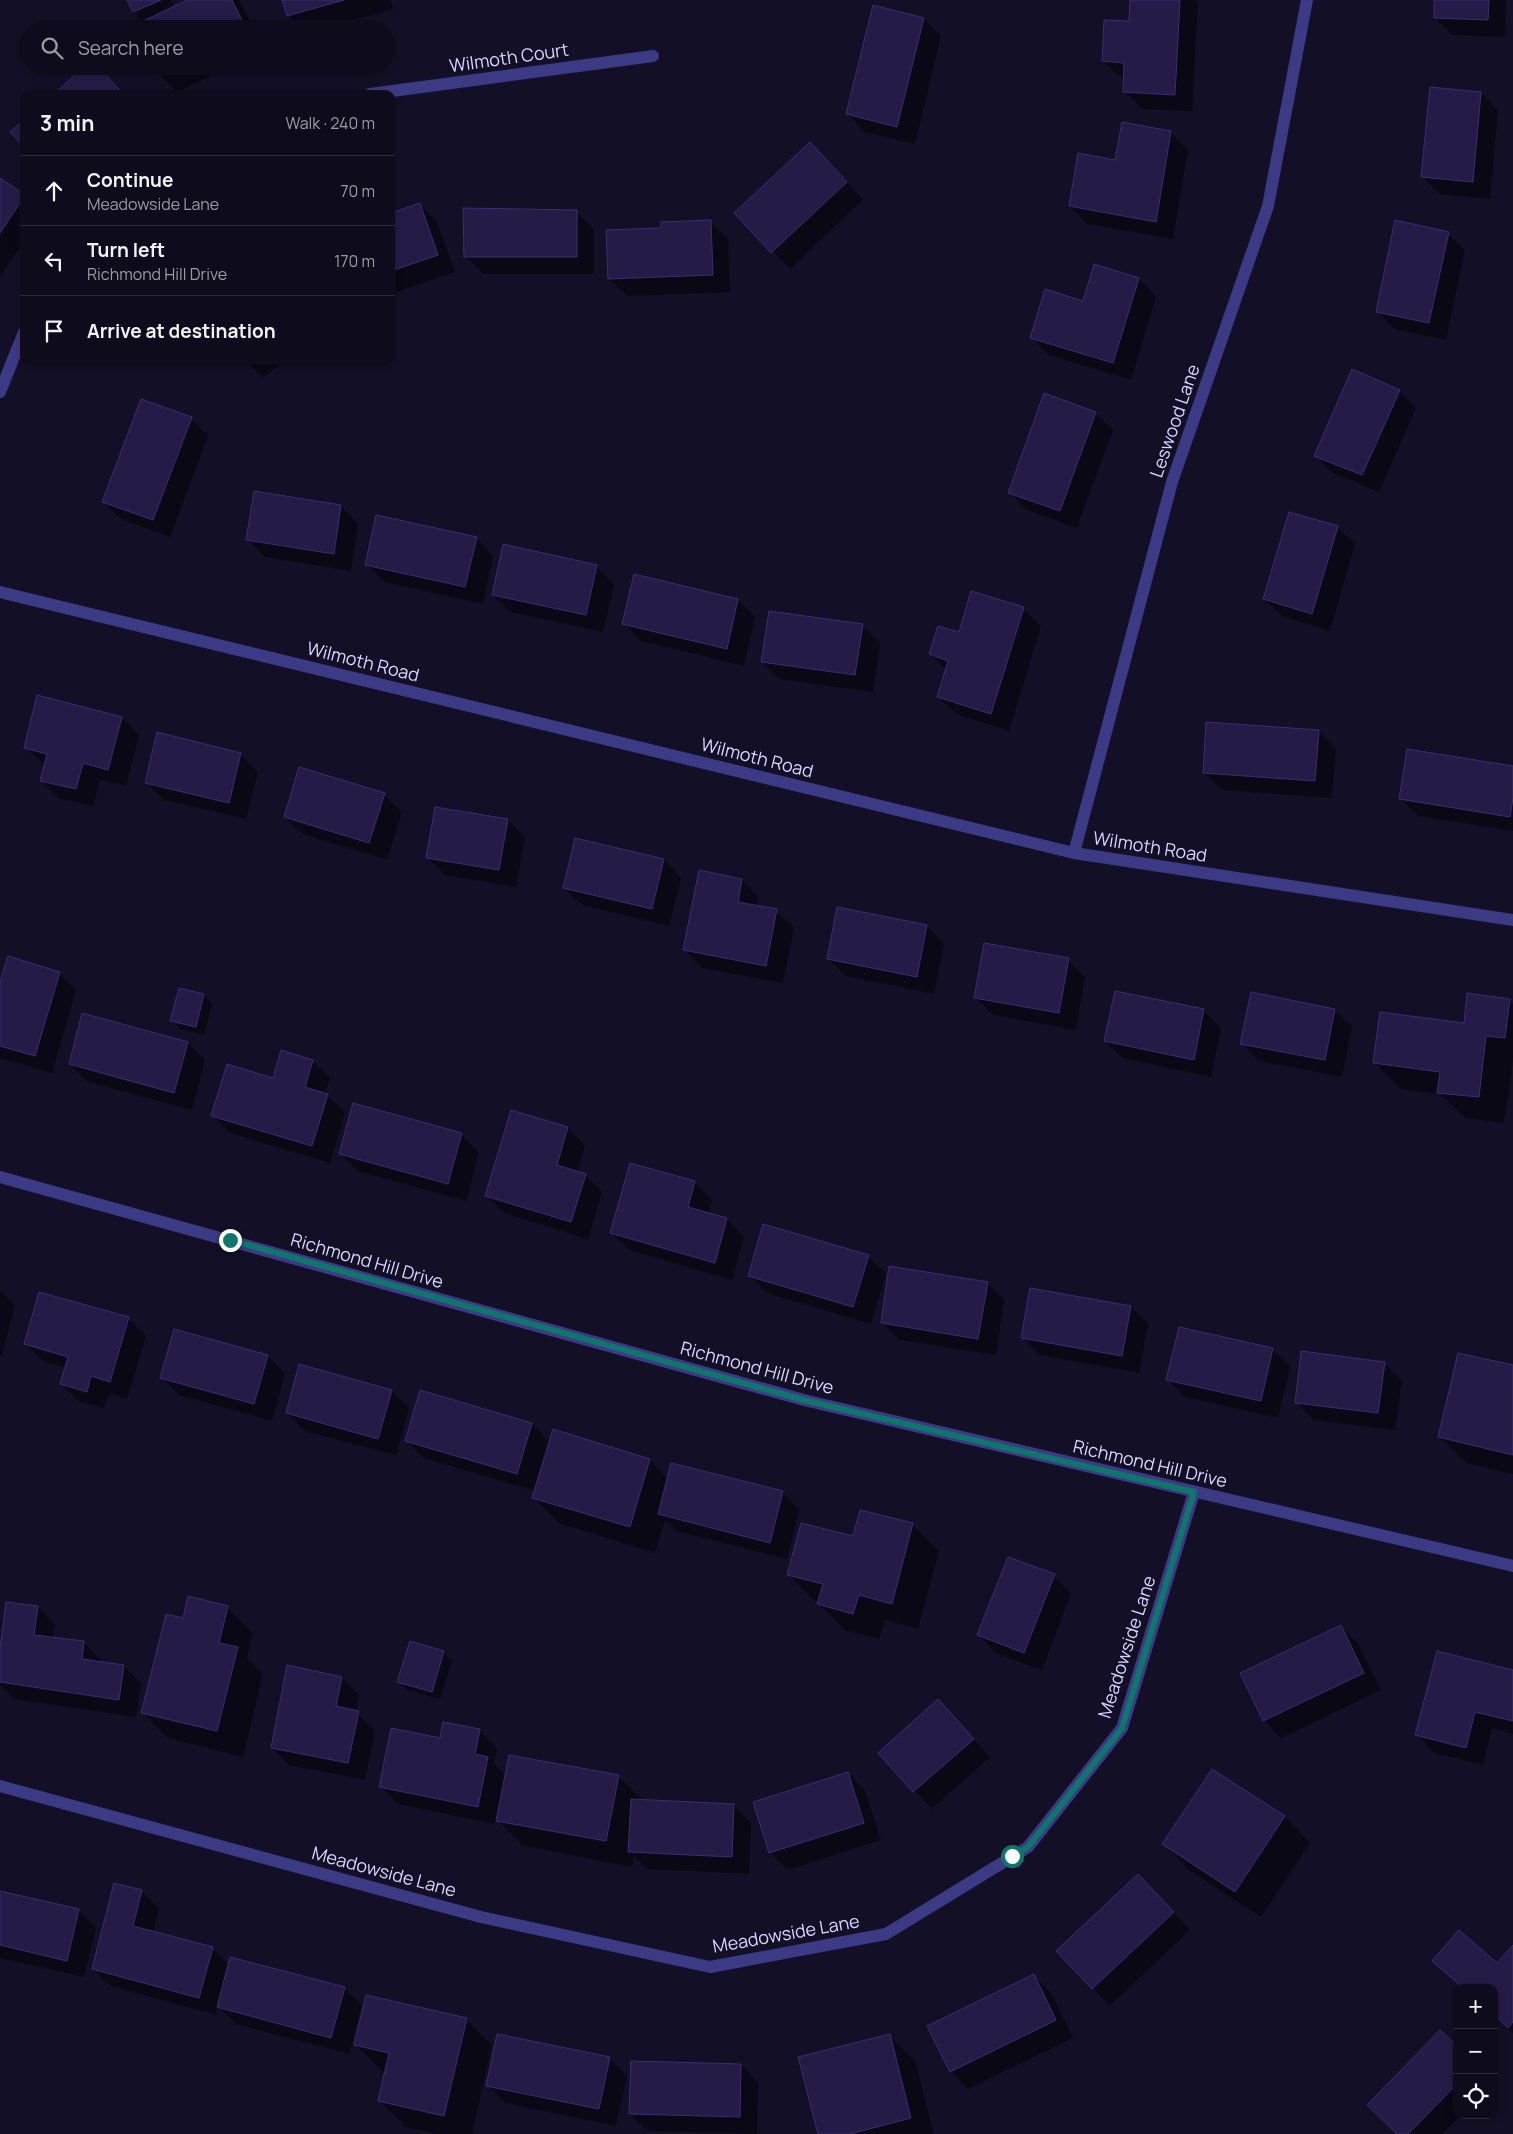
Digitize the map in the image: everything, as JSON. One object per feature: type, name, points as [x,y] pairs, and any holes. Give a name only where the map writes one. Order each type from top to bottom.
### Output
[{"type":"street","name":"Leswood Lane","points":[[1074,853],[1172,482],[1268,206],[1307,0]]},
{"type":"street","name":"Wilmoth Court","points":[[395,91],[653,56]]},
{"type":"street","points":[[0,392],[20,342]]},
{"type":"street","name":"Wilmoth Road","points":[[0,592],[1074,853],[1513,920]]},
{"type":"street","name":"Richmond Hill Drive","points":[[0,1176],[804,1400],[1513,1566]]},
{"type":"street","name":"Meadowside Lane","points":[[0,1786],[481,1917],[710,1967],[886,1934],[1028,1847],[1122,1728],[1194,1492]]},
{"type":"building","points":[[127,0],[161,0],[133,12]]},
{"type":"building","points":[[187,0],[232,0],[242,20],[145,20]]},
{"type":"building","points":[[282,0],[344,0],[287,16]]},
{"type":"building","points":[[1130,0],[1180,0],[1175,95],[1123,92],[1124,63],[1102,61],[1104,20],[1129,21]]},
{"type":"building","points":[[1434,0],[1489,0],[1488,20],[1434,18]]},
{"type":"building","points":[[873,5],[924,18],[897,127],[846,114]]},
{"type":"building","points":[[75,75],[106,75],[119,90],[58,90]]},
{"type":"building","points":[[1430,87],[1481,92],[1473,182],[1421,177]]},
{"type":"building","points":[[1122,122],[1171,131],[1156,222],[1069,206],[1078,153],[1115,160]]},
{"type":"building","points":[[20,123],[20,143],[10,132]]},
{"type":"building","points":[[810,142],[847,182],[771,253],[734,213]]},
{"type":"building","points":[[0,178],[20,191],[20,203],[0,233]]},
{"type":"building","points":[[420,203],[438,255],[395,270],[395,212]]},
{"type":"building","points":[[463,208],[577,210],[577,257],[464,257]]},
{"type":"building","points":[[711,220],[713,275],[608,279],[606,230],[661,228],[661,222]]},
{"type":"building","points":[[1395,220],[1449,232],[1429,323],[1376,312]]},
{"type":"building","points":[[1094,264],[1139,278],[1113,363],[1030,338],[1045,289],[1083,301]]},
{"type":"building","points":[[1352,369],[1400,390],[1362,475],[1314,456]]},
{"type":"building","points":[[1044,393],[1096,412],[1060,511],[1008,493]]},
{"type":"building","points":[[141,399],[192,417],[153,520],[102,502]]},
{"type":"building","points":[[254,491],[341,505],[334,554],[246,540]]},
{"type":"building","points":[[1289,512],[1338,526],[1312,614],[1263,599]]},
{"type":"building","points":[[376,515],[477,537],[465,587],[365,565]]},
{"type":"building","points":[[503,544],[597,565],[586,615],[492,595]]},
{"type":"building","points":[[634,574],[738,599],[727,649],[622,624]]},
{"type":"building","points":[[971,591],[1024,607],[991,714],[937,697],[948,661],[929,654],[938,626],[959,632]]},
{"type":"building","points":[[769,611],[863,624],[855,675],[761,662]]},
{"type":"building","points":[[37,695],[122,717],[108,770],[83,763],[76,789],[40,781],[47,754],[24,748]]},
{"type":"building","points":[[1206,722],[1319,730],[1315,781],[1203,773]]},
{"type":"building","points":[[157,732],[241,753],[229,803],[145,783]]},
{"type":"building","points":[[1407,749],[1513,766],[1513,798],[1510,817],[1399,799]]},
{"type":"building","points":[[299,767],[385,793],[369,843],[284,817]]},
{"type":"building","points":[[435,807],[508,819],[499,870],[426,858]]},
{"type":"building","points":[[575,838],[664,859],[652,909],[563,888]]},
{"type":"building","points":[[699,870],[742,879],[738,902],[777,909],[766,966],[683,950]]},
{"type":"building","points":[[837,907],[927,925],[917,977],[827,959]]},
{"type":"building","points":[[984,943],[1069,958],[1059,1013],[974,998]]},
{"type":"building","points":[[8,956],[60,972],[35,1056],[0,1046],[0,982]]},
{"type":"building","points":[[179,988],[204,994],[196,1027],[170,1021]]},
{"type":"building","points":[[1115,991],[1204,1009],[1194,1060],[1104,1041]]},
{"type":"building","points":[[1251,992],[1335,1009],[1325,1060],[1240,1044]]},
{"type":"building","points":[[1467,993],[1510,999],[1505,1038],[1486,1036],[1479,1097],[1437,1093],[1440,1072],[1373,1063],[1380,1012],[1464,1023]]},
{"type":"building","points":[[82,1013],[188,1042],[174,1093],[69,1064]]},
{"type":"building","points":[[281,1050],[313,1060],[305,1087],[328,1094],[312,1146],[211,1116],[227,1064],[273,1078]]},
{"type":"building","points":[[353,1103],[462,1133],[448,1184],[339,1154]]},
{"type":"building","points":[[511,1110],[568,1127],[557,1165],[586,1174],[571,1222],[485,1196]]},
{"type":"building","points":[[630,1163],[695,1181],[688,1207],[727,1218],[715,1263],[610,1233]]},
{"type":"building","points":[[763,1224],[869,1255],[853,1307],[748,1276]]},
{"type":"building","points":[[889,1266],[988,1282],[978,1339],[881,1323]]},
{"type":"building","points":[[1030,1288],[1131,1306],[1122,1356],[1021,1338]]},
{"type":"building","points":[[39,1292],[129,1317],[110,1382],[91,1376],[87,1392],[60,1384],[68,1357],[24,1344]]},
{"type":"building","points":[[1179,1327],[1273,1348],[1261,1401],[1166,1380]]},
{"type":"building","points":[[174,1329],[268,1355],[254,1404],[160,1378]]},
{"type":"building","points":[[1301,1351],[1385,1362],[1378,1413],[1295,1403]]},
{"type":"building","points":[[1458,1353],[1513,1365],[1513,1455],[1438,1437]]},
{"type":"building","points":[[299,1364],[392,1390],[378,1439],[286,1413]]},
{"type":"building","points":[[420,1390],[532,1423],[517,1474],[405,1441]]},
{"type":"building","points":[[553,1429],[650,1459],[630,1527],[532,1498]]},
{"type":"building","points":[[671,1463],[783,1491],[770,1543],[658,1514]]},
{"type":"building","points":[[860,1510],[913,1523],[892,1604],[859,1595],[853,1614],[817,1604],[823,1584],[787,1575],[801,1523],[853,1536]]},
{"type":"building","points":[[1008,1557],[1055,1574],[1024,1653],[977,1635]]},
{"type":"building","points":[[188,1596],[228,1606],[219,1643],[238,1647],[217,1731],[141,1713],[166,1614],[183,1618]]},
{"type":"building","points":[[6,1602],[38,1606],[34,1635],[84,1641],[82,1659],[124,1665],[119,1700],[0,1682],[0,1648]]},
{"type":"building","points":[[1341,1625],[1364,1673],[1263,1721],[1240,1673]]},
{"type":"building","points":[[410,1641],[444,1651],[432,1692],[397,1682]]},
{"type":"building","points":[[1437,1651],[1513,1670],[1513,1721],[1475,1712],[1466,1748],[1415,1735]]},
{"type":"building","points":[[287,1665],[342,1677],[336,1706],[359,1711],[348,1763],[271,1748]]},
{"type":"building","points":[[938,1699],[974,1739],[913,1792],[878,1753]]},
{"type":"building","points":[[443,1722],[480,1729],[475,1754],[488,1757],[478,1807],[379,1787],[391,1728],[440,1738]]},
{"type":"building","points":[[509,1755],[619,1775],[606,1841],[496,1821]]},
{"type":"building","points":[[1212,1769],[1285,1816],[1235,1892],[1162,1844]]},
{"type":"building","points":[[848,1772],[864,1823],[769,1853],[753,1802]]},
{"type":"building","points":[[631,1799],[734,1804],[732,1857],[628,1852]]},
{"type":"building","points":[[1138,1874],[1174,1912],[1092,1989],[1056,1951]]},
{"type":"building","points":[[114,1883],[142,1890],[133,1926],[213,1947],[199,1998],[92,1969]]},
{"type":"building","points":[[0,1891],[79,1909],[67,1961],[0,1945]]},
{"type":"building","points":[[1459,1930],[1497,1963],[1513,1945],[1513,2022],[1508,2028],[1498,2019],[1498,1984],[1458,1984],[1432,1961]]},
{"type":"building","points":[[230,1957],[345,1987],[331,2038],[217,2007]]},
{"type":"building","points":[[1034,1974],[1056,2020],[950,2072],[927,2026]]},
{"type":"building","points":[[366,1995],[467,2018],[444,2116],[378,2101],[389,2053],[354,2045]]},
{"type":"building","points":[[1440,2030],[1453,2042],[1453,2088],[1408,2134],[1397,2134],[1367,2105]]},
{"type":"building","points":[[497,2034],[610,2057],[599,2109],[486,2086]]},
{"type":"building","points":[[890,2034],[911,2118],[850,2134],[818,2134],[798,2057]]},
{"type":"building","points":[[631,2061],[741,2064],[740,2117],[629,2114]]},
{"type":"route","points":[[230,1240],[804,1400],[1194,1492],[1122,1728],[1028,1847],[1012,1856]]}]
